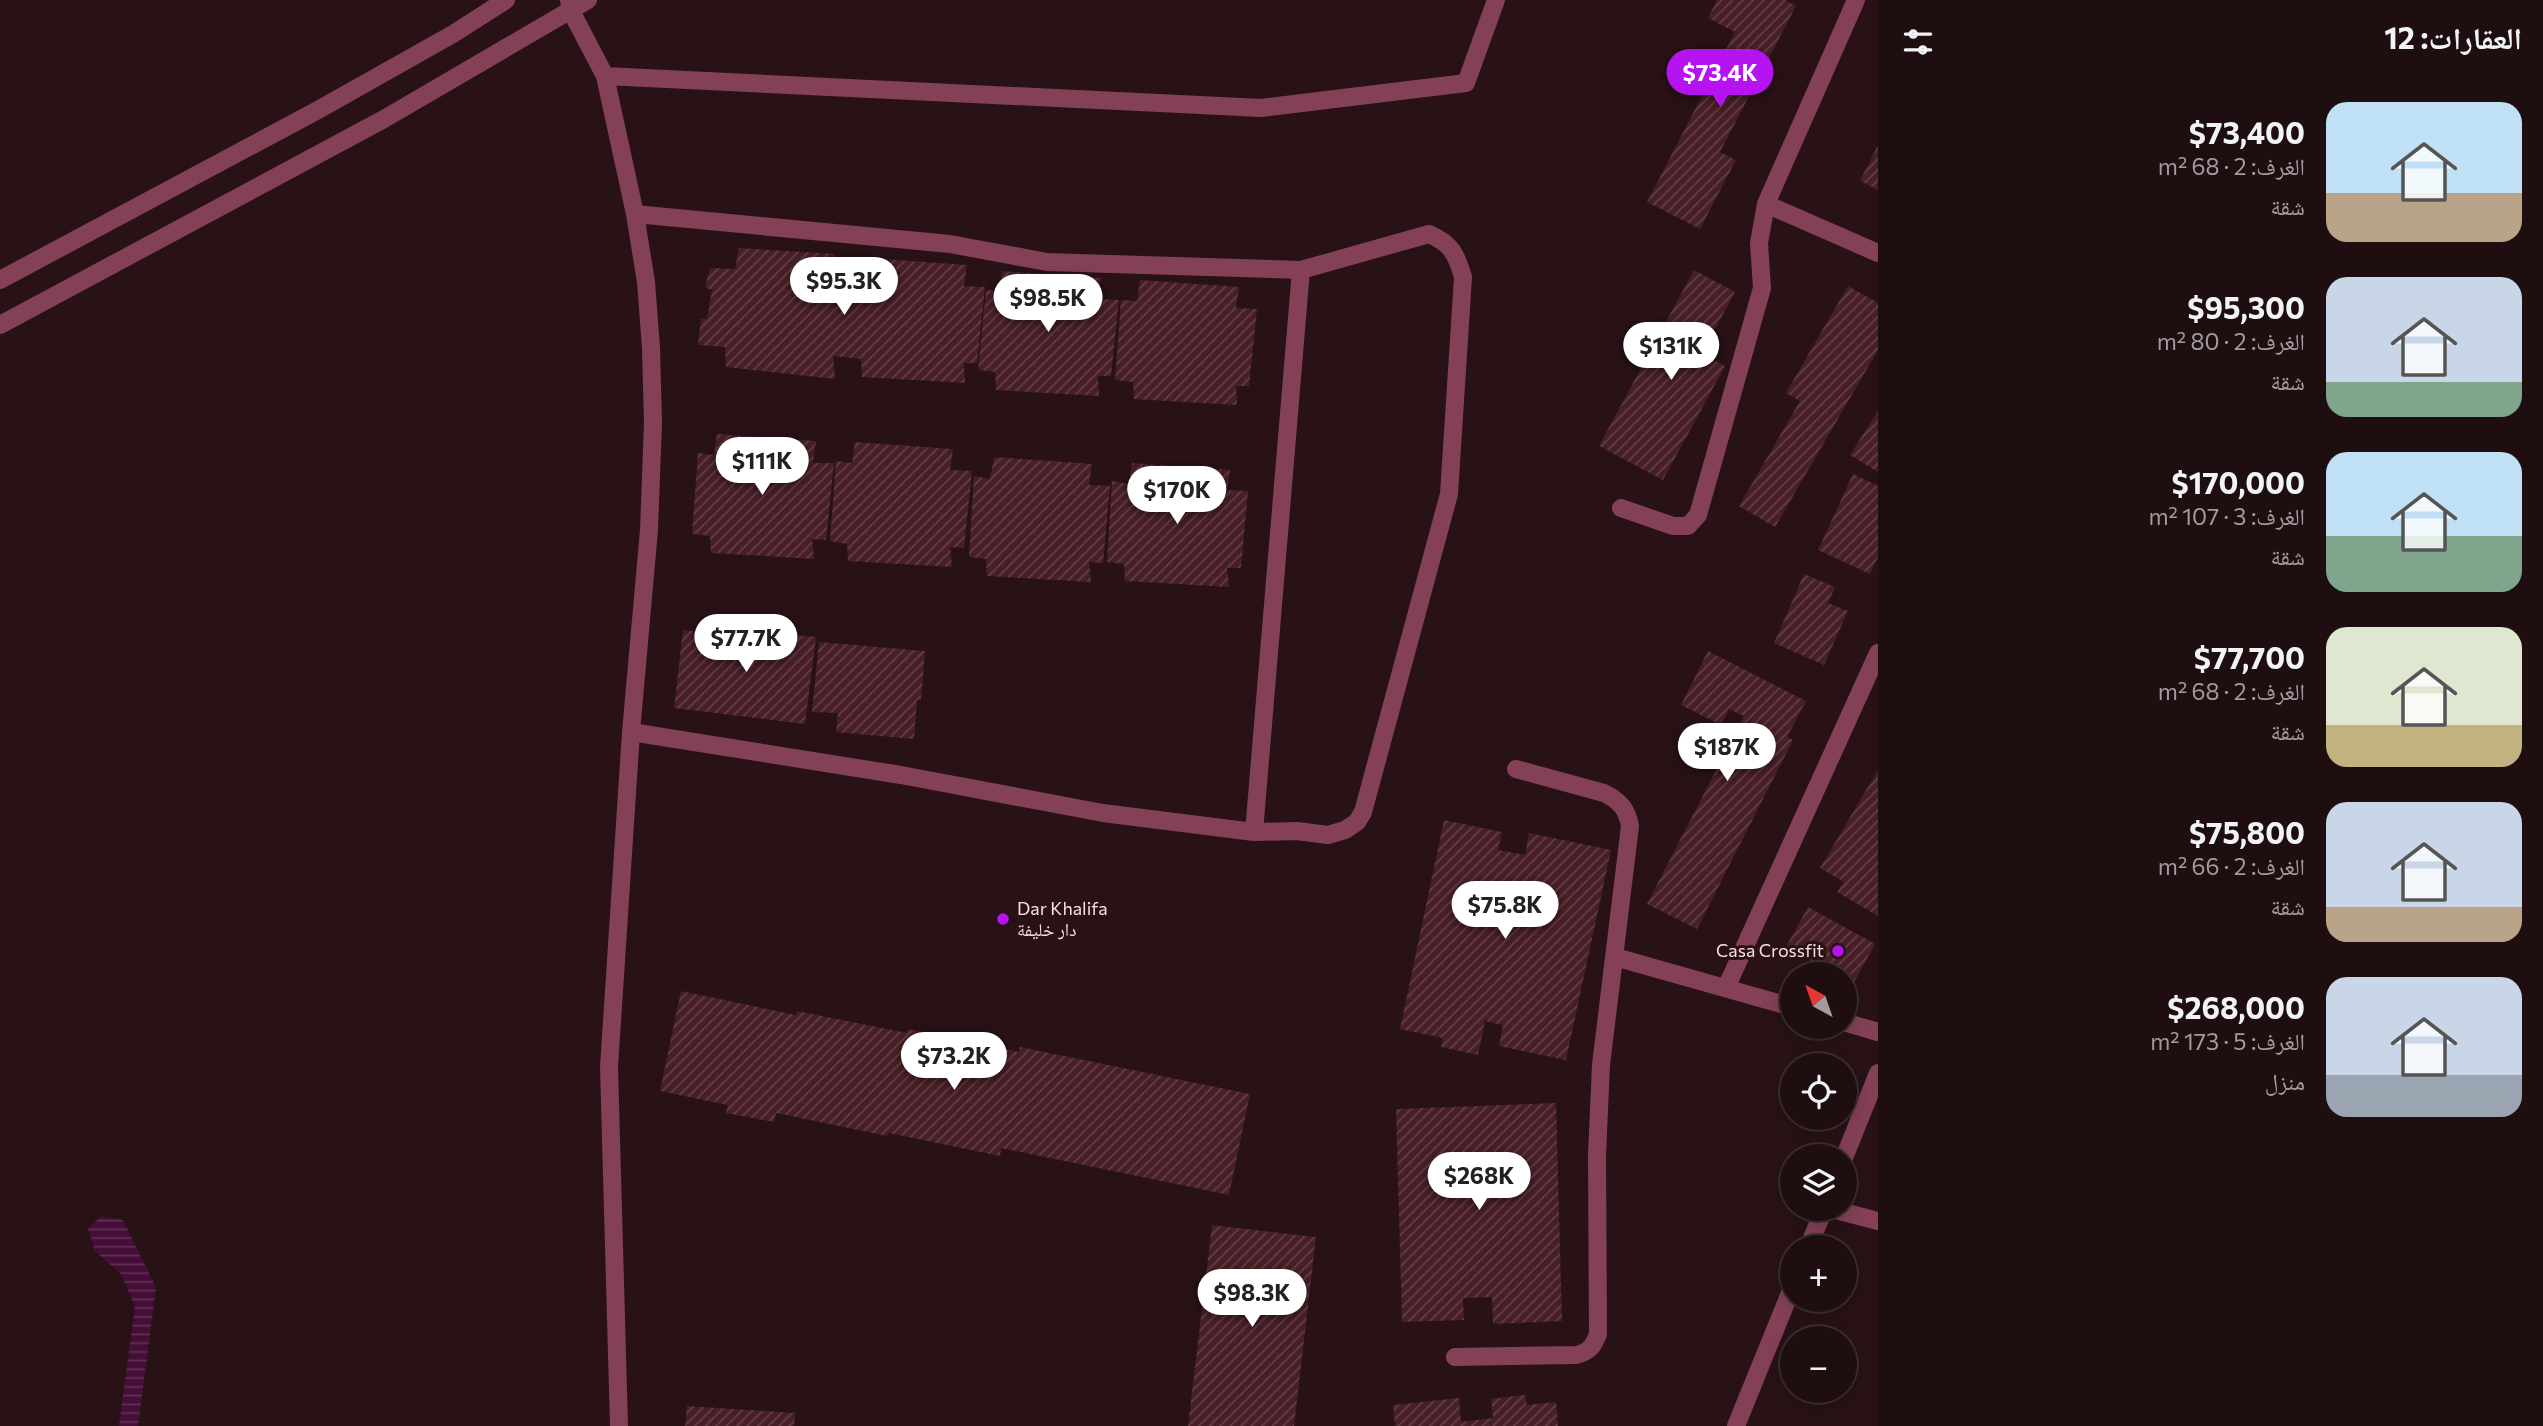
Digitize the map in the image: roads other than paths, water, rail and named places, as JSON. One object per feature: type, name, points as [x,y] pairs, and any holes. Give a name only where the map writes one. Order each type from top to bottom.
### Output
[{"type":"street","points":[[0,279],[317,110],[453,34],[506,0]]},
{"type":"street","points":[[0,325],[384,119],[570,6],[587,0]]},
{"type":"street","points":[[605,76],[1261,108],[1466,83],[1496,0]]},
{"type":"street","points":[[1621,508],[1673,526],[1688,526],[1698,515],[1762,288],[1759,243],[1766,204],[1856,0]]},
{"type":"street","points":[[570,6],[605,76],[635,214],[647,295],[653,423],[649,530],[631,732],[609,1067],[620,1426]]},
{"type":"street","points":[[1766,204],[1878,253]]},
{"type":"street","points":[[631,732],[901,775],[1102,813],[1254,832],[1297,831],[1328,835],[1345,830],[1357,822],[1363,812],[1449,494],[1463,277],[1457,256],[1444,241],[1429,234],[1301,270],[1047,262],[950,244],[635,214]]},
{"type":"street","points":[[1254,832],[1301,270]]},
{"type":"street","points":[[1726,988],[1878,653]]},
{"type":"street","points":[[1455,1357],[1576,1355],[1587,1352],[1594,1346],[1599,1324],[1597,1155],[1601,1065],[1630,826],[1628,812],[1617,799],[1604,793],[1516,769]]},
{"type":"street","points":[[1615,957],[1780,1004]]},
{"type":"street","points":[[1857,1026],[1878,1032]]},
{"type":"street","points":[[1850,1144],[1878,1073]]},
{"type":"street","points":[[1857,1216],[1878,1221]]},
{"type":"street","points":[[1736,1426],[1782,1312]]},
{"type":"place","name":"Dar Khalifa دار خليفة","points":[[1003,919]]},
{"type":"place","name":"Casa Crossfit","points":[[1838,951]]}]
